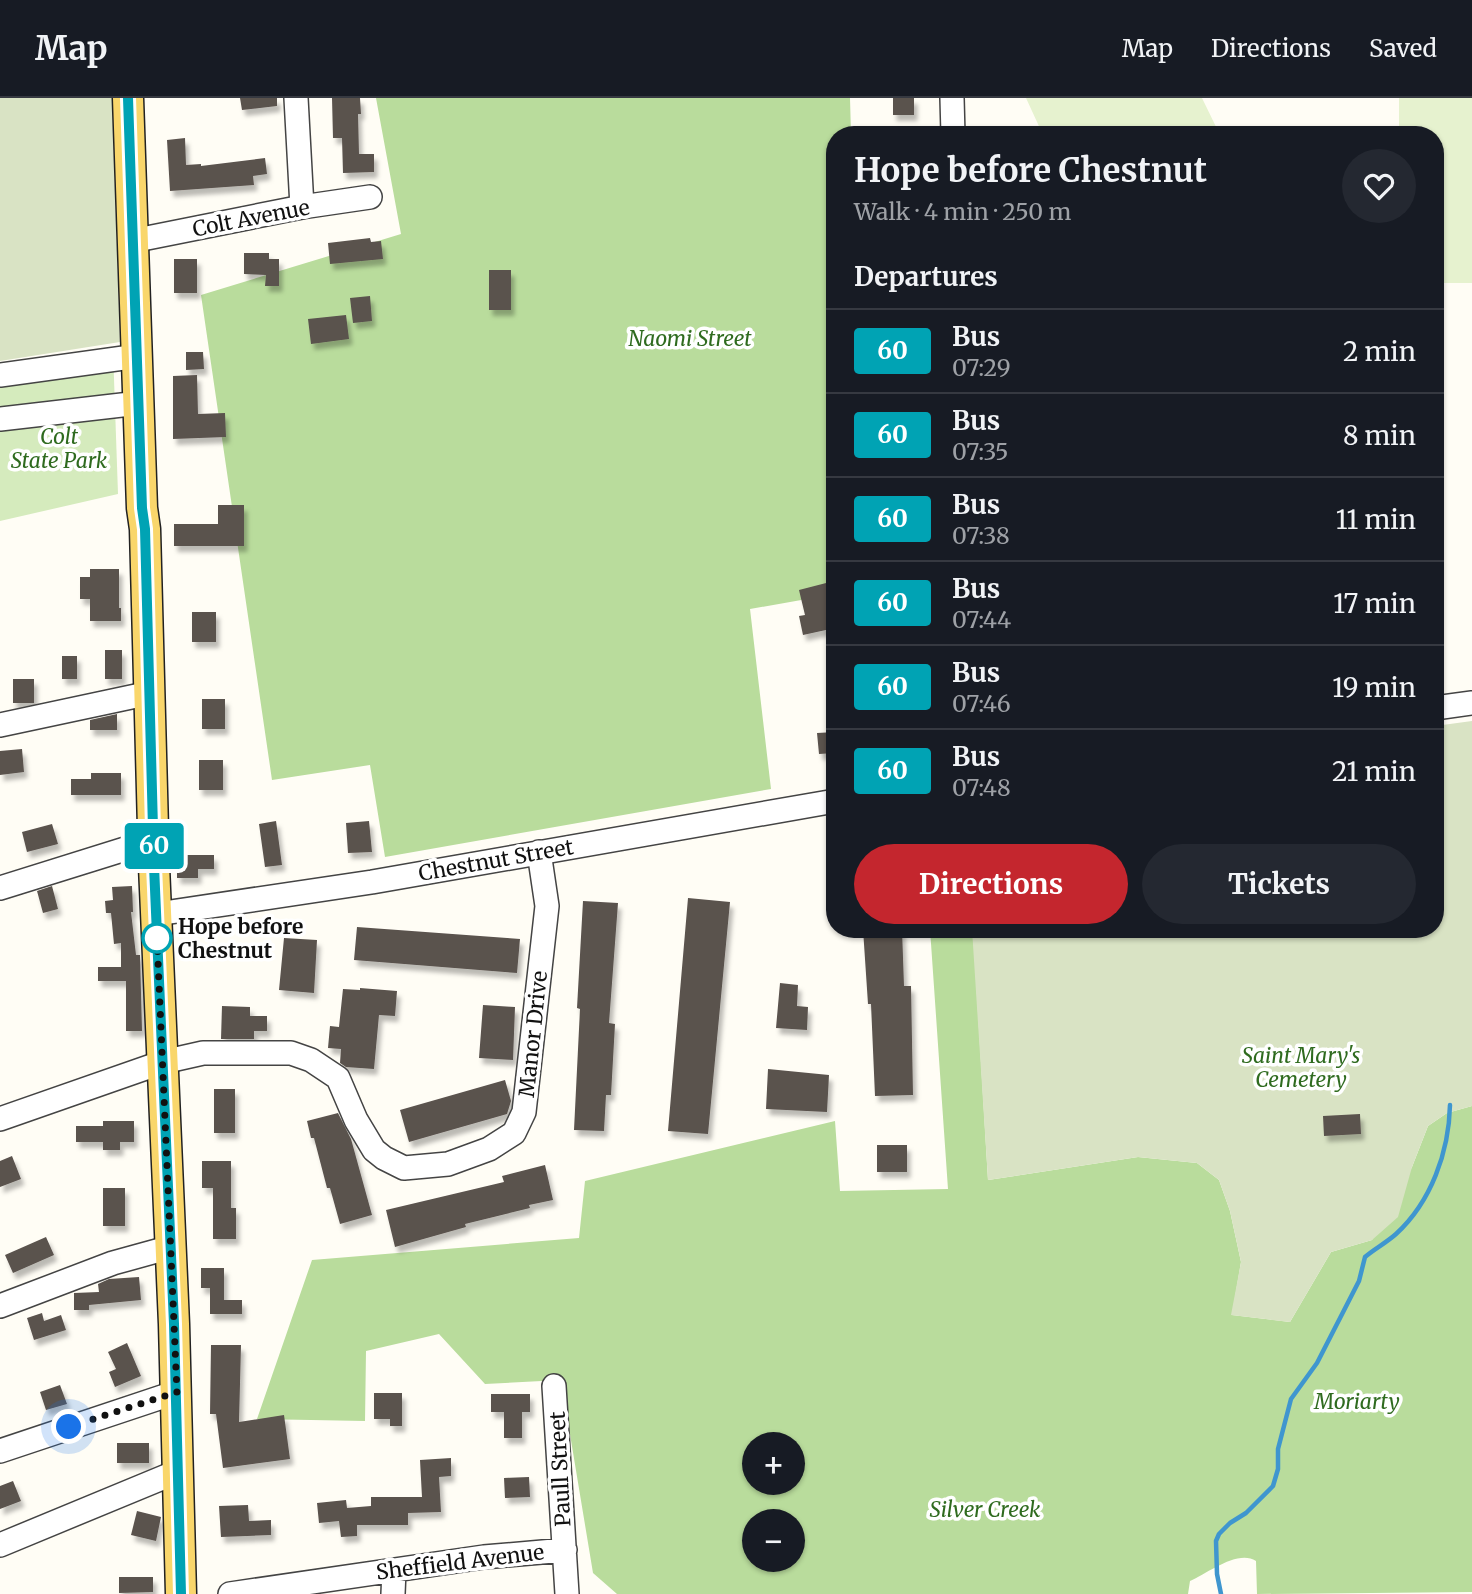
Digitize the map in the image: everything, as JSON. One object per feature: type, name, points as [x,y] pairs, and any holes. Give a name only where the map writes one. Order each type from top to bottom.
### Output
[{"type":"main road","points":[[128,98],[177,1392],[181,1594]]},
{"type":"street","points":[[296,98],[302,207]]},
{"type":"street","points":[[952,98],[953,126]]},
{"type":"street","name":"Colt Avenue","points":[[132,241],[302,207],[370,197]]},
{"type":"street","points":[[0,375],[138,356]]},
{"type":"street","points":[[0,419],[139,403]]},
{"type":"street","points":[[0,725],[150,693]]},
{"type":"street","points":[[1444,707],[1472,703]]},
{"type":"street","name":"Chestnut Street","points":[[157,914],[372,881],[826,803]]},
{"type":"street","points":[[0,888],[154,840]]},
{"type":"street","name":"Manor Drive","points":[[0,1119],[163,1062],[203,1053],[291,1053],[311,1060],[338,1078],[356,1120],[374,1150],[404,1168],[448,1164],[504,1142],[514,1133],[521,1120],[530,1075],[547,906],[539,852]]},
{"type":"street","points":[[0,1306],[113,1263],[171,1247]]},
{"type":"street","name":"Paull Street","points":[[554,1385],[567,1594]]},
{"type":"street","points":[[0,1451],[177,1392]]},
{"type":"street","points":[[0,1545],[179,1471]]},
{"type":"street","name":"Sheffield Avenue","points":[[230,1594],[484,1557],[565,1550]]},
{"type":"street","points":[[393,1594],[394,1570]]},
{"type":"green space","points":[[0,98],[112,98],[120,342],[0,361]]},
{"type":"green space","name":"Naomi Street","points":[[376,98],[850,98],[851,126],[826,126],[826,596],[750,609],[771,789],[385,857],[370,765],[272,780],[201,295],[401,234]]},
{"type":"green space","points":[[1026,98],[1202,98],[1216,126],[1039,126]]},
{"type":"green space","points":[[1399,98],[1472,98],[1472,283],[1444,283],[1444,126],[1399,126]]},
{"type":"green space","name":"Colt State Park","points":[[113,350],[118,494],[0,521],[0,370]]},
{"type":"green space","name":"Saint Mary's Cemetery","points":[[1472,721],[1472,1106],[1447,1113],[1428,1126],[1412,1167],[1398,1217],[1372,1240],[1331,1252],[1290,1322],[1231,1315],[1241,1262],[1230,1211],[1219,1180],[1197,1163],[1138,1157],[988,1180],[973,938],[1444,938],[1444,725]]},
{"type":"green space","name":"Moriarty","points":[[931,938],[974,938],[988,1180],[1138,1157],[1197,1163],[1219,1180],[1230,1211],[1241,1262],[1232,1315],[1290,1322],[1331,1252],[1372,1240],[1412,1167],[1428,1126],[1447,1113],[1472,1106],[1472,1592],[1257,1594],[1256,1561],[1241,1558],[1190,1581],[1188,1594],[617,1594],[593,1573],[561,1380],[485,1384],[439,1334],[366,1351],[365,1421],[257,1419],[312,1260],[579,1238],[585,1181],[835,1121],[840,1191],[948,1189]]},
{"type":"building","points":[[240,98],[277,98],[277,106],[242,110]]},
{"type":"building","points":[[332,98],[360,98],[359,154],[374,154],[374,172],[343,173],[342,138],[333,138]]},
{"type":"building","points":[[893,98],[914,98],[914,115],[893,115]]},
{"type":"building","points":[[185,138],[186,165],[201,166],[265,158],[267,174],[253,176],[254,185],[170,191],[167,140]]},
{"type":"building","points":[[370,238],[371,242],[381,241],[383,259],[330,264],[328,243]]},
{"type":"building","points":[[244,253],[269,253],[269,259],[279,259],[279,286],[265,286],[266,275],[244,274]]},
{"type":"building","points":[[174,259],[197,259],[197,293],[174,293]]},
{"type":"building","points":[[489,270],[511,270],[511,310],[489,310]]},
{"type":"building","points":[[370,296],[372,321],[353,323],[350,298]]},
{"type":"building","points":[[346,315],[349,339],[311,344],[308,319]]},
{"type":"building","points":[[186,352],[203,352],[204,369],[186,370]]},
{"type":"building","points":[[197,375],[198,414],[225,413],[226,437],[173,439],[173,376]]},
{"type":"building","points":[[218,505],[244,505],[244,546],[174,546],[174,524],[218,524]]},
{"type":"building","points":[[90,569],[119,569],[121,621],[90,621],[90,599],[80,599],[80,577],[90,577]]},
{"type":"building","points":[[826,583],[826,630],[803,635],[799,616],[805,615],[799,590]]},
{"type":"building","points":[[192,612],[216,612],[216,642],[192,642]]},
{"type":"building","points":[[105,650],[122,650],[122,679],[105,679]]},
{"type":"building","points":[[62,656],[77,656],[77,679],[62,679]]},
{"type":"building","points":[[13,679],[34,679],[34,703],[13,703]]},
{"type":"building","points":[[202,699],[225,699],[225,729],[202,729]]},
{"type":"building","points":[[117,714],[117,730],[90,730],[90,720]]},
{"type":"building","points":[[826,732],[826,754],[819,754],[817,733]]},
{"type":"building","points":[[22,749],[24,772],[0,775],[0,751]]},
{"type":"building","points":[[199,760],[223,760],[223,790],[199,790]]},
{"type":"building","points":[[91,773],[121,773],[121,795],[71,795],[71,779],[91,779]]},
{"type":"building","points":[[276,821],[282,865],[265,867],[259,824]]},
{"type":"building","points":[[369,821],[372,852],[348,853],[346,823]]},
{"type":"building","points":[[52,824],[58,844],[27,852],[22,832]]},
{"type":"building","points":[[177,855],[214,855],[214,869],[198,869],[198,878],[177,878]]},
{"type":"building","points":[[52,886],[58,909],[43,913],[37,891]]},
{"type":"building","points":[[132,886],[131,912],[136,955],[140,955],[142,1031],[126,1031],[126,981],[98,981],[98,967],[121,967],[121,943],[114,944],[111,913],[106,913],[105,901],[113,900],[112,887]]},
{"type":"building","points":[[688,898],[730,902],[708,1134],[668,1131]]},
{"type":"building","points":[[583,901],[618,903],[609,1023],[615,1024],[611,1095],[606,1095],[604,1131],[574,1130]]},
{"type":"building","points":[[357,927],[520,939],[517,973],[354,960]]},
{"type":"building","points":[[284,938],[317,940],[314,993],[279,990]]},
{"type":"building","points":[[864,938],[902,938],[904,986],[911,986],[913,1095],[875,1096],[871,1004],[868,1004]]},
{"type":"building","points":[[780,983],[798,985],[797,1006],[808,1007],[807,1030],[776,1028]]},
{"type":"building","points":[[343,989],[397,991],[395,1016],[379,1015],[374,1069],[346,1067],[340,1063],[341,1049],[328,1048],[330,1026],[339,1027]]},
{"type":"building","points":[[483,1005],[515,1007],[513,1060],[479,1058]]},
{"type":"building","points":[[222,1006],[250,1007],[250,1016],[267,1016],[267,1031],[254,1031],[254,1039],[221,1039]]},
{"type":"building","points":[[768,1069],[829,1075],[827,1112],[766,1109]]},
{"type":"building","points":[[505,1080],[511,1101],[507,1114],[409,1142],[400,1110]]},
{"type":"building","points":[[214,1089],[235,1089],[235,1133],[214,1133]]},
{"type":"building","points":[[338,1113],[351,1139],[372,1215],[340,1224],[307,1121]]},
{"type":"building","points":[[1360,1114],[1361,1134],[1324,1136],[1323,1116]]},
{"type":"building","points":[[103,1121],[134,1121],[134,1142],[120,1142],[120,1150],[103,1150],[103,1142],[76,1142],[76,1126],[103,1126]]},
{"type":"building","points":[[877,1145],[907,1145],[907,1172],[877,1172]]},
{"type":"building","points":[[12,1156],[21,1179],[0,1187],[0,1161]]},
{"type":"building","points":[[202,1161],[231,1161],[231,1208],[236,1208],[236,1239],[213,1239],[213,1188],[202,1188]]},
{"type":"building","points":[[545,1165],[553,1200],[395,1247],[386,1210],[504,1182],[502,1176]]},
{"type":"building","points":[[103,1188],[125,1188],[125,1226],[103,1226]]},
{"type":"building","points":[[46,1237],[54,1255],[13,1273],[5,1255]]},
{"type":"building","points":[[201,1268],[224,1268],[224,1300],[242,1300],[242,1314],[210,1314],[210,1288],[201,1288]]},
{"type":"building","points":[[139,1277],[141,1300],[89,1305],[89,1310],[74,1310],[74,1293],[99,1292],[98,1284],[109,1279]]},
{"type":"building","points":[[42,1313],[44,1321],[61,1315],[66,1330],[34,1340],[27,1318]]},
{"type":"building","points":[[127,1343],[141,1376],[115,1387],[109,1372],[116,1369],[108,1352]]},
{"type":"building","points":[[211,1345],[241,1345],[239,1422],[284,1415],[290,1459],[223,1468],[216,1414],[210,1414]]},
{"type":"building","points":[[60,1385],[67,1404],[46,1410],[40,1392]]},
{"type":"building","points":[[374,1393],[402,1393],[402,1426],[390,1426],[390,1419],[374,1419]]},
{"type":"building","points":[[491,1394],[530,1394],[530,1412],[522,1412],[522,1438],[504,1438],[504,1412],[491,1412]]},
{"type":"building","points":[[117,1443],[149,1443],[149,1463],[117,1463]]},
{"type":"building","points":[[451,1458],[451,1476],[439,1477],[441,1512],[408,1513],[408,1525],[357,1525],[357,1536],[341,1537],[339,1521],[319,1523],[317,1503],[346,1500],[347,1508],[371,1506],[371,1497],[422,1497],[420,1460]]},
{"type":"building","points":[[529,1477],[530,1497],[505,1498],[504,1478]]},
{"type":"building","points":[[13,1481],[21,1501],[0,1509],[0,1486]]},
{"type":"building","points":[[248,1505],[249,1521],[271,1520],[271,1535],[221,1537],[219,1506]]},
{"type":"building","points":[[137,1511],[161,1517],[156,1541],[131,1535]]},
{"type":"building","points":[[119,1577],[153,1577],[153,1592],[119,1593]]},
{"type":"waterway","name":"Silver Creek","points":[[1221,1594],[1217,1574],[1216,1541],[1219,1534],[1246,1513],[1273,1486],[1278,1469],[1278,1449],[1291,1399],[1317,1363],[1359,1281],[1365,1257],[1396,1234],[1428,1192],[1442,1158],[1450,1105]]},
{"type":"bus line","name":"60","points":[[128,98],[142,508],[145,529],[159,1020],[179,1447],[181,1594]]},
{"type":"place","name":"Hope before Chestnut","points":[[157,938]]},
{"type":"route","points":[[69,1427],[177,1392],[157,938]]}]
